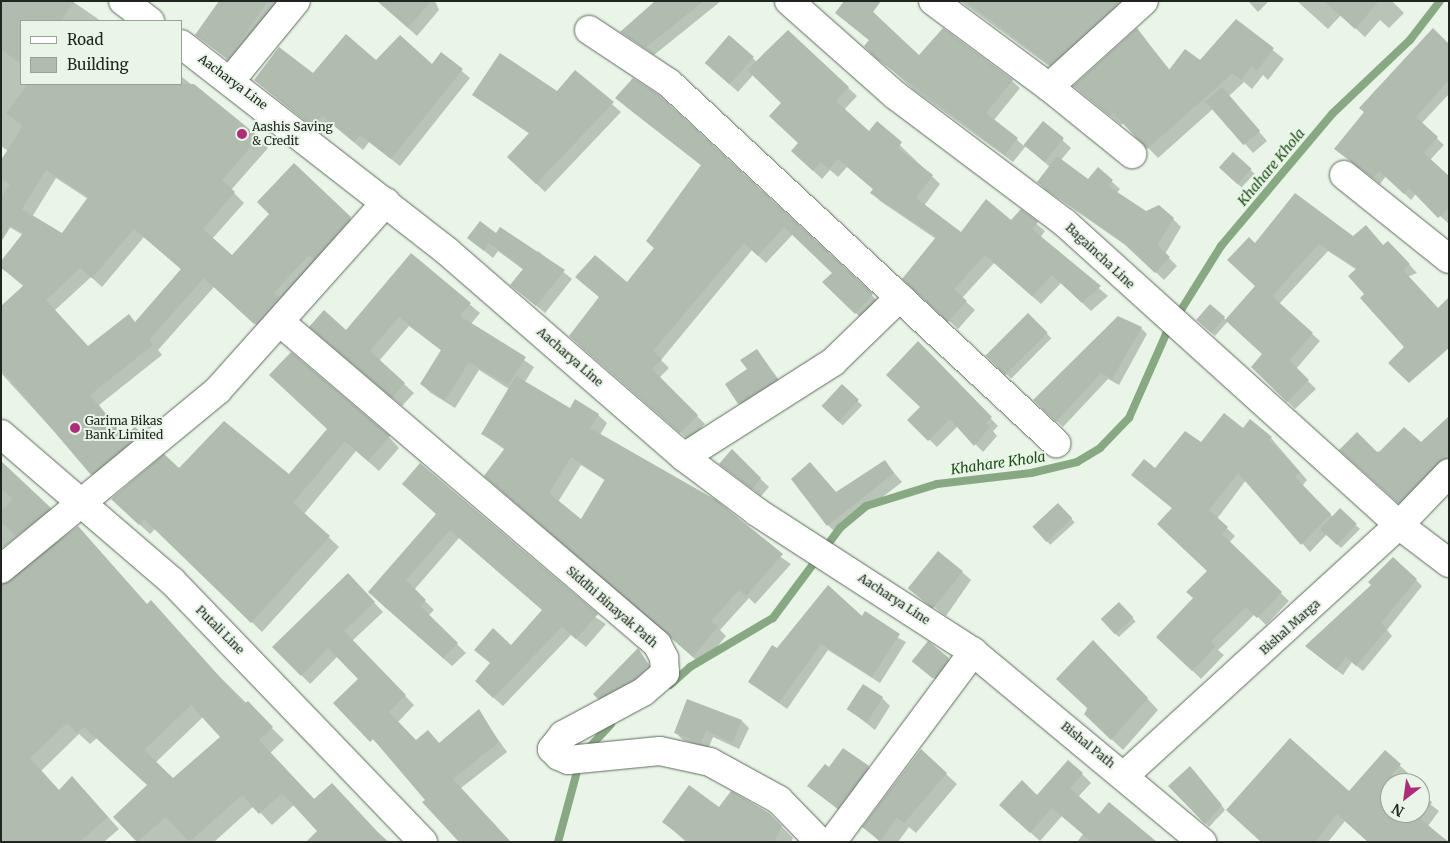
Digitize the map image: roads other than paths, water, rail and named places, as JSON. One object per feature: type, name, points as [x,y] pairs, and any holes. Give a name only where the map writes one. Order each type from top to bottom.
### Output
[{"type":"street","points":[[123,1],[149,20]]},
{"type":"street","points":[[231,80],[296,1]]},
{"type":"street","name":"Bagaincha Line","points":[[789,1],[895,95],[1065,223],[1186,336],[1400,525],[1449,563]]},
{"type":"street","points":[[933,1],[1049,88],[1132,154]]},
{"type":"street","points":[[1049,88],[1144,1]]},
{"type":"street","points":[[589,30],[668,83],[1056,443]]},
{"type":"street","name":"Aacharya Line","points":[[182,45],[231,80],[386,202],[684,457],[808,545],[839,563],[973,652]]},
{"type":"street","points":[[1344,175],[1449,259]]},
{"type":"street","points":[[1,570],[81,501],[218,390],[386,202]]},
{"type":"street","points":[[684,457],[833,362],[900,297]]},
{"type":"street","name":"Siddhi Binayak Path","points":[[280,322],[657,644],[664,658],[665,673],[643,692],[563,735],[552,749],[568,760],[603,754],[660,751],[710,762],[779,800],[820,842]]},
{"type":"street","name":"Putali Line","points":[[1,434],[172,581],[423,842]]},
{"type":"street","name":"Bishal Marga","points":[[1125,775],[1400,525],[1449,473]]},
{"type":"street","points":[[832,842],[973,652]]},
{"type":"street","name":"Bishal Path","points":[[973,652],[1125,775],[1202,842]]},
{"type":"waterway","name":"Khahare Khola","points":[[670,685],[690,667],[773,618],[840,528],[866,506],[937,484],[1031,473],[1077,462],[1100,448],[1129,418],[1166,334],[1221,246],[1332,114],[1410,40],[1440,1]]},
{"type":"waterway","name":"Khahare Khola","points":[[585,752],[611,724]]},
{"type":"waterway","name":"Khahare Khola","points":[[558,842],[579,764]]},
{"type":"place","name":"Aashis Saving & Credit","points":[[242,134]]},
{"type":"place","name":"Garima Bikas Bank Limited","points":[[75,428]]}]
